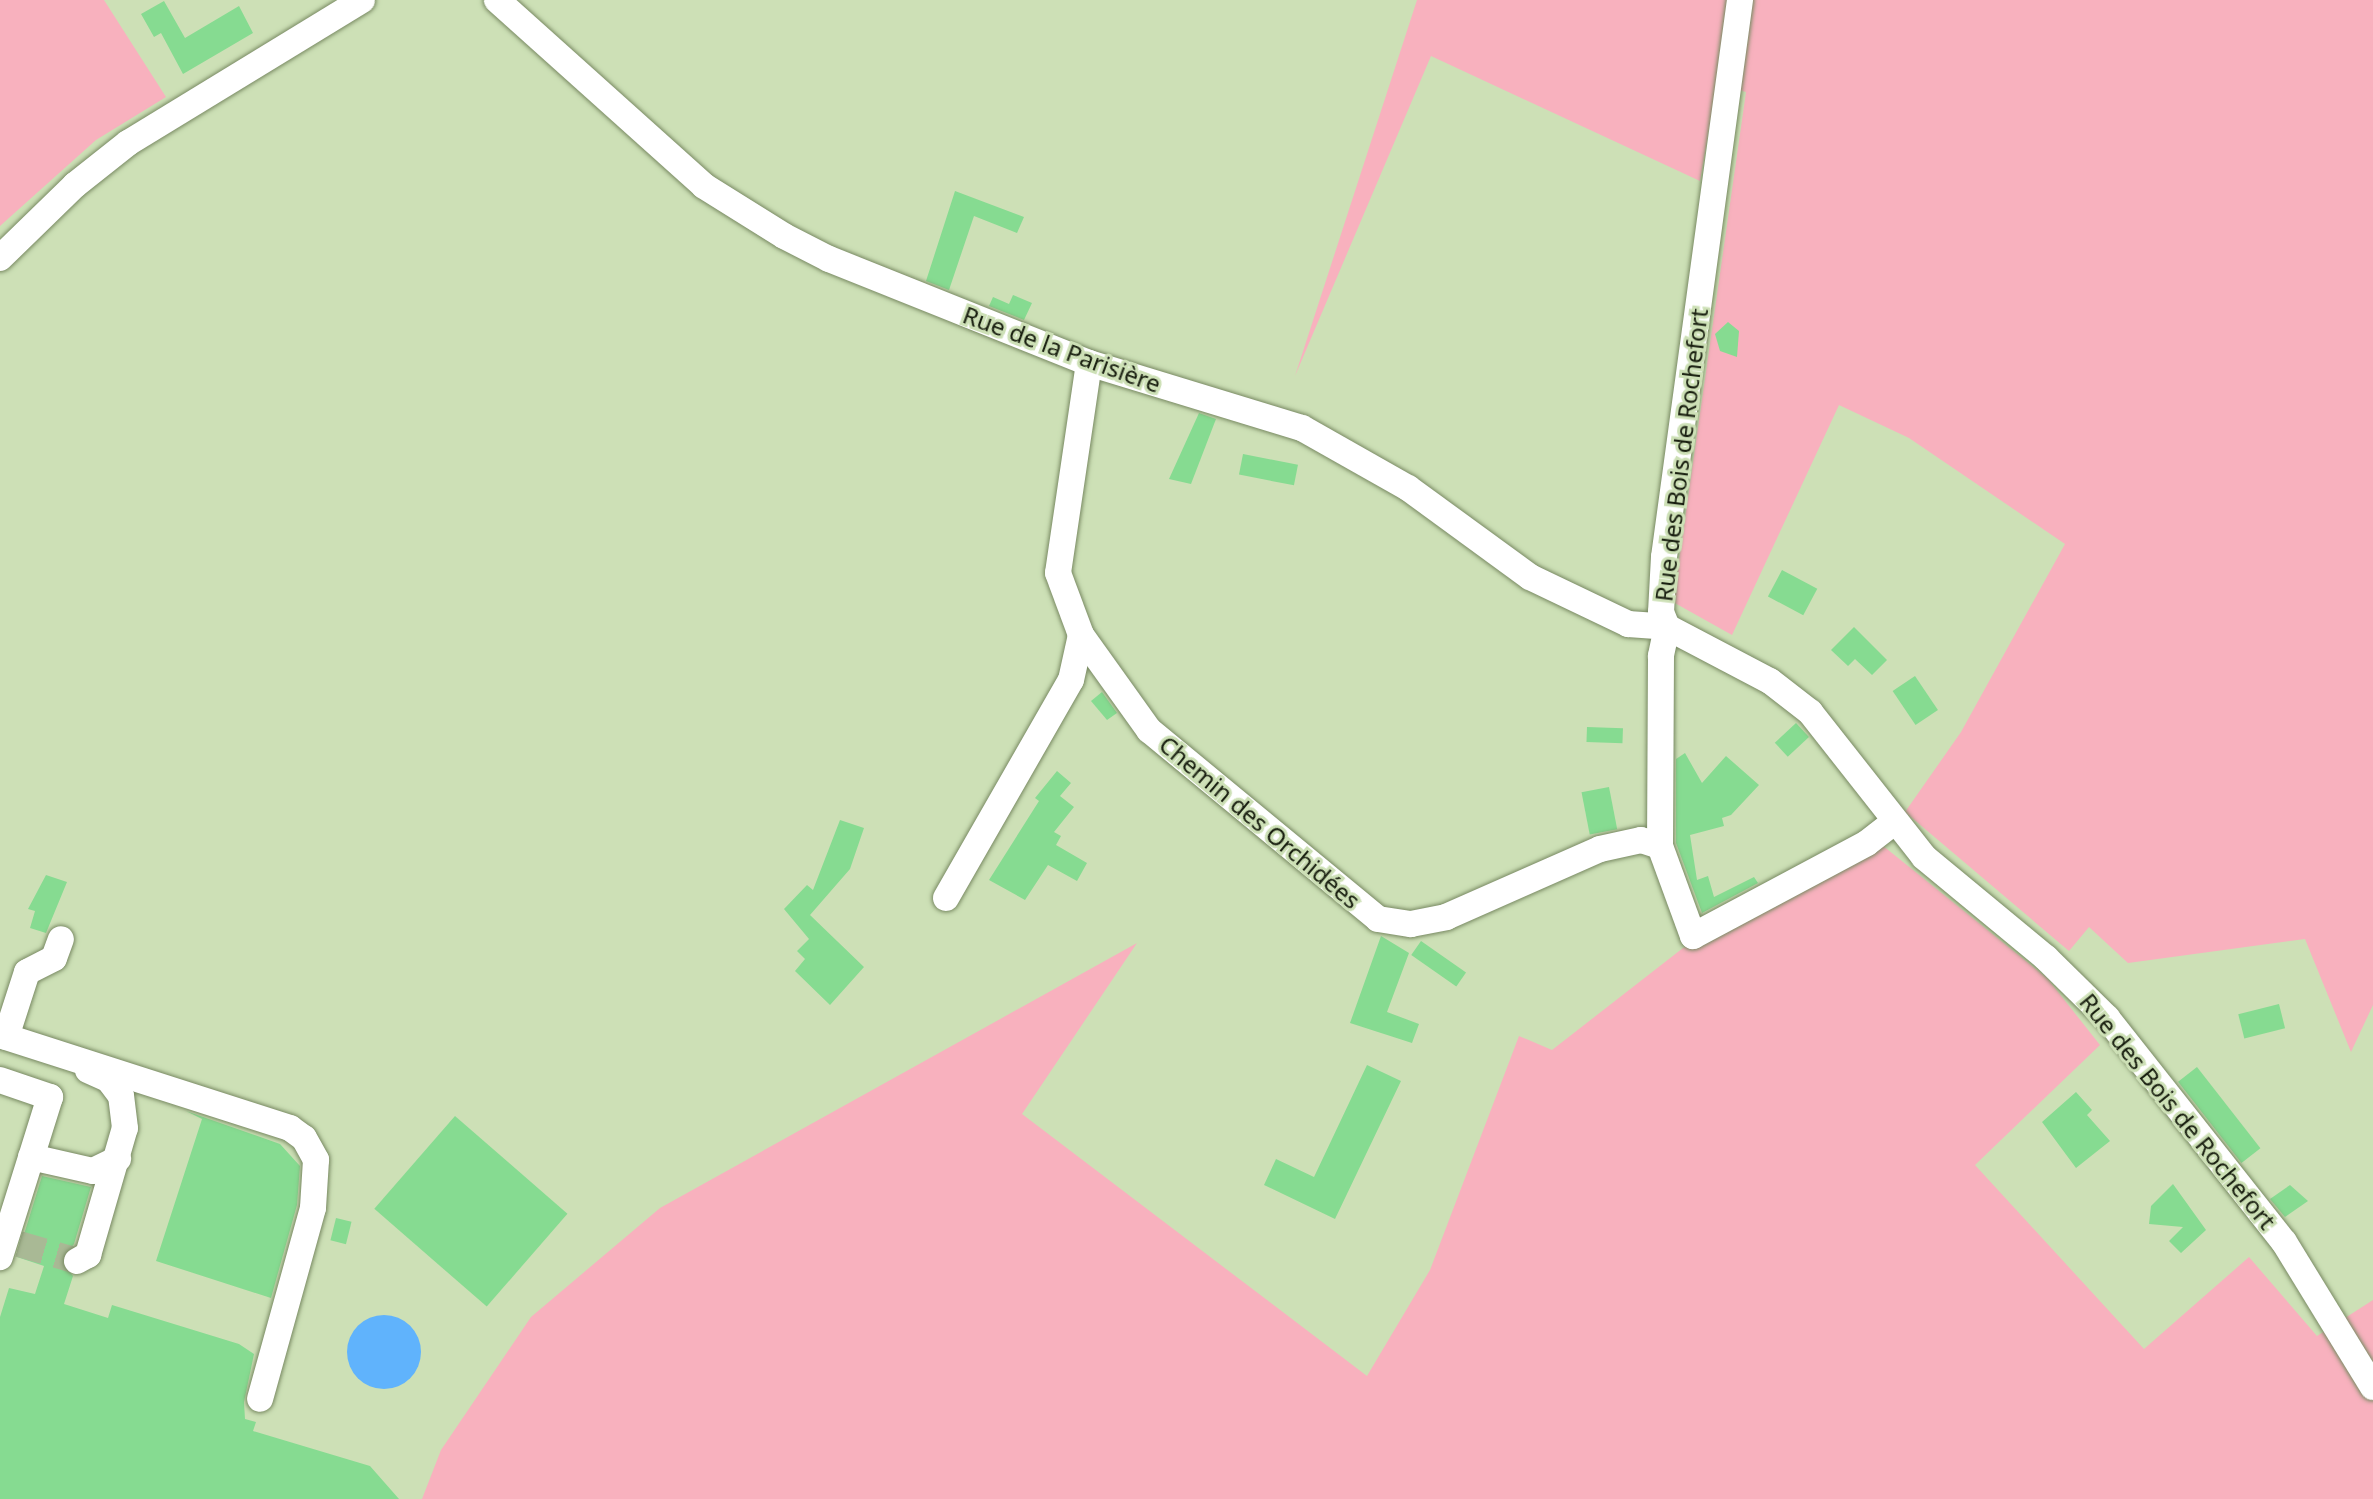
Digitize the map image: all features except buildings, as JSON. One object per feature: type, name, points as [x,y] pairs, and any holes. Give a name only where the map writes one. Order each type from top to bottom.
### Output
[{"type":"street","points":[[0,258],[75,185],[128,143],[362,0]]},
{"type":"street","name":"Rue de la Parisière","points":[[497,0],[695,178],[744,214],[829,259],[1089,363],[1302,428],[1408,488],[1530,577],[1628,624],[1667,627]]},
{"type":"street","name":"Rue des Bois de Rochefort","points":[[1740,0],[1664,557],[1661,612],[1667,627],[1758,675],[1810,712],[1893,823],[1924,857],[2046,958],[2107,1018],[2284,1242],[2373,1387]]},
{"type":"street","name":"Chemin des Orchidées","points":[[1089,363],[1058,573],[1081,635],[1149,730],[1378,919],[1411,924],[1446,917],[1600,849],[1641,840],[1660,846]]},
{"type":"street","points":[[1667,627],[1661,656],[1660,846],[1693,936],[1867,843],[1893,823]]},
{"type":"street","points":[[946,898],[1071,680],[1081,635]]},
{"type":"street","points":[[11,1038],[27,972],[54,958],[61,939]]},
{"type":"street","points":[[11,1038],[290,1128],[316,1160],[313,1208],[260,1399]]},
{"type":"street","points":[[11,1038],[108,1079],[121,1096],[125,1128],[118,1159],[88,1255],[77,1261]]},
{"type":"street","points":[[0,1080],[50,1097],[8,1247]]},
{"type":"street","points":[[31,1157],[80,1170],[108,1167],[118,1159]]},
{"type":"shaded area","points":[[0,0],[104,0],[166,97],[96,140],[0,226]]},
{"type":"shaded area","points":[[1417,0],[2373,0],[2373,1005],[2351,1052],[2305,939],[2128,963],[2089,927],[2069,951],[1905,812],[1961,732],[2065,544],[1909,438],[1839,405],[1732,635],[1673,602],[1746,92],[1717,84],[1700,181],[1431,56],[1295,376]]},
{"type":"shaded area","points":[[1882,845],[2047,978],[2100,1045],[1975,1165],[2144,1349],[2249,1257],[2317,1336],[2373,1300],[2373,1499],[422,1499],[441,1450],[531,1317],[660,1208],[1137,943],[1022,1114],[1367,1376],[1430,1270],[1519,1036],[1552,1050],[1683,948]]},
{"type":"water","points":[[377,1315],[391,1315],[405,1321],[415,1331],[421,1352],[415,1373],[405,1383],[391,1389],[377,1389],[363,1383],[353,1373],[347,1359],[347,1345],[353,1331],[363,1321]]},
{"type":"tunnel","points":[[19,1244],[77,1261]]}]
